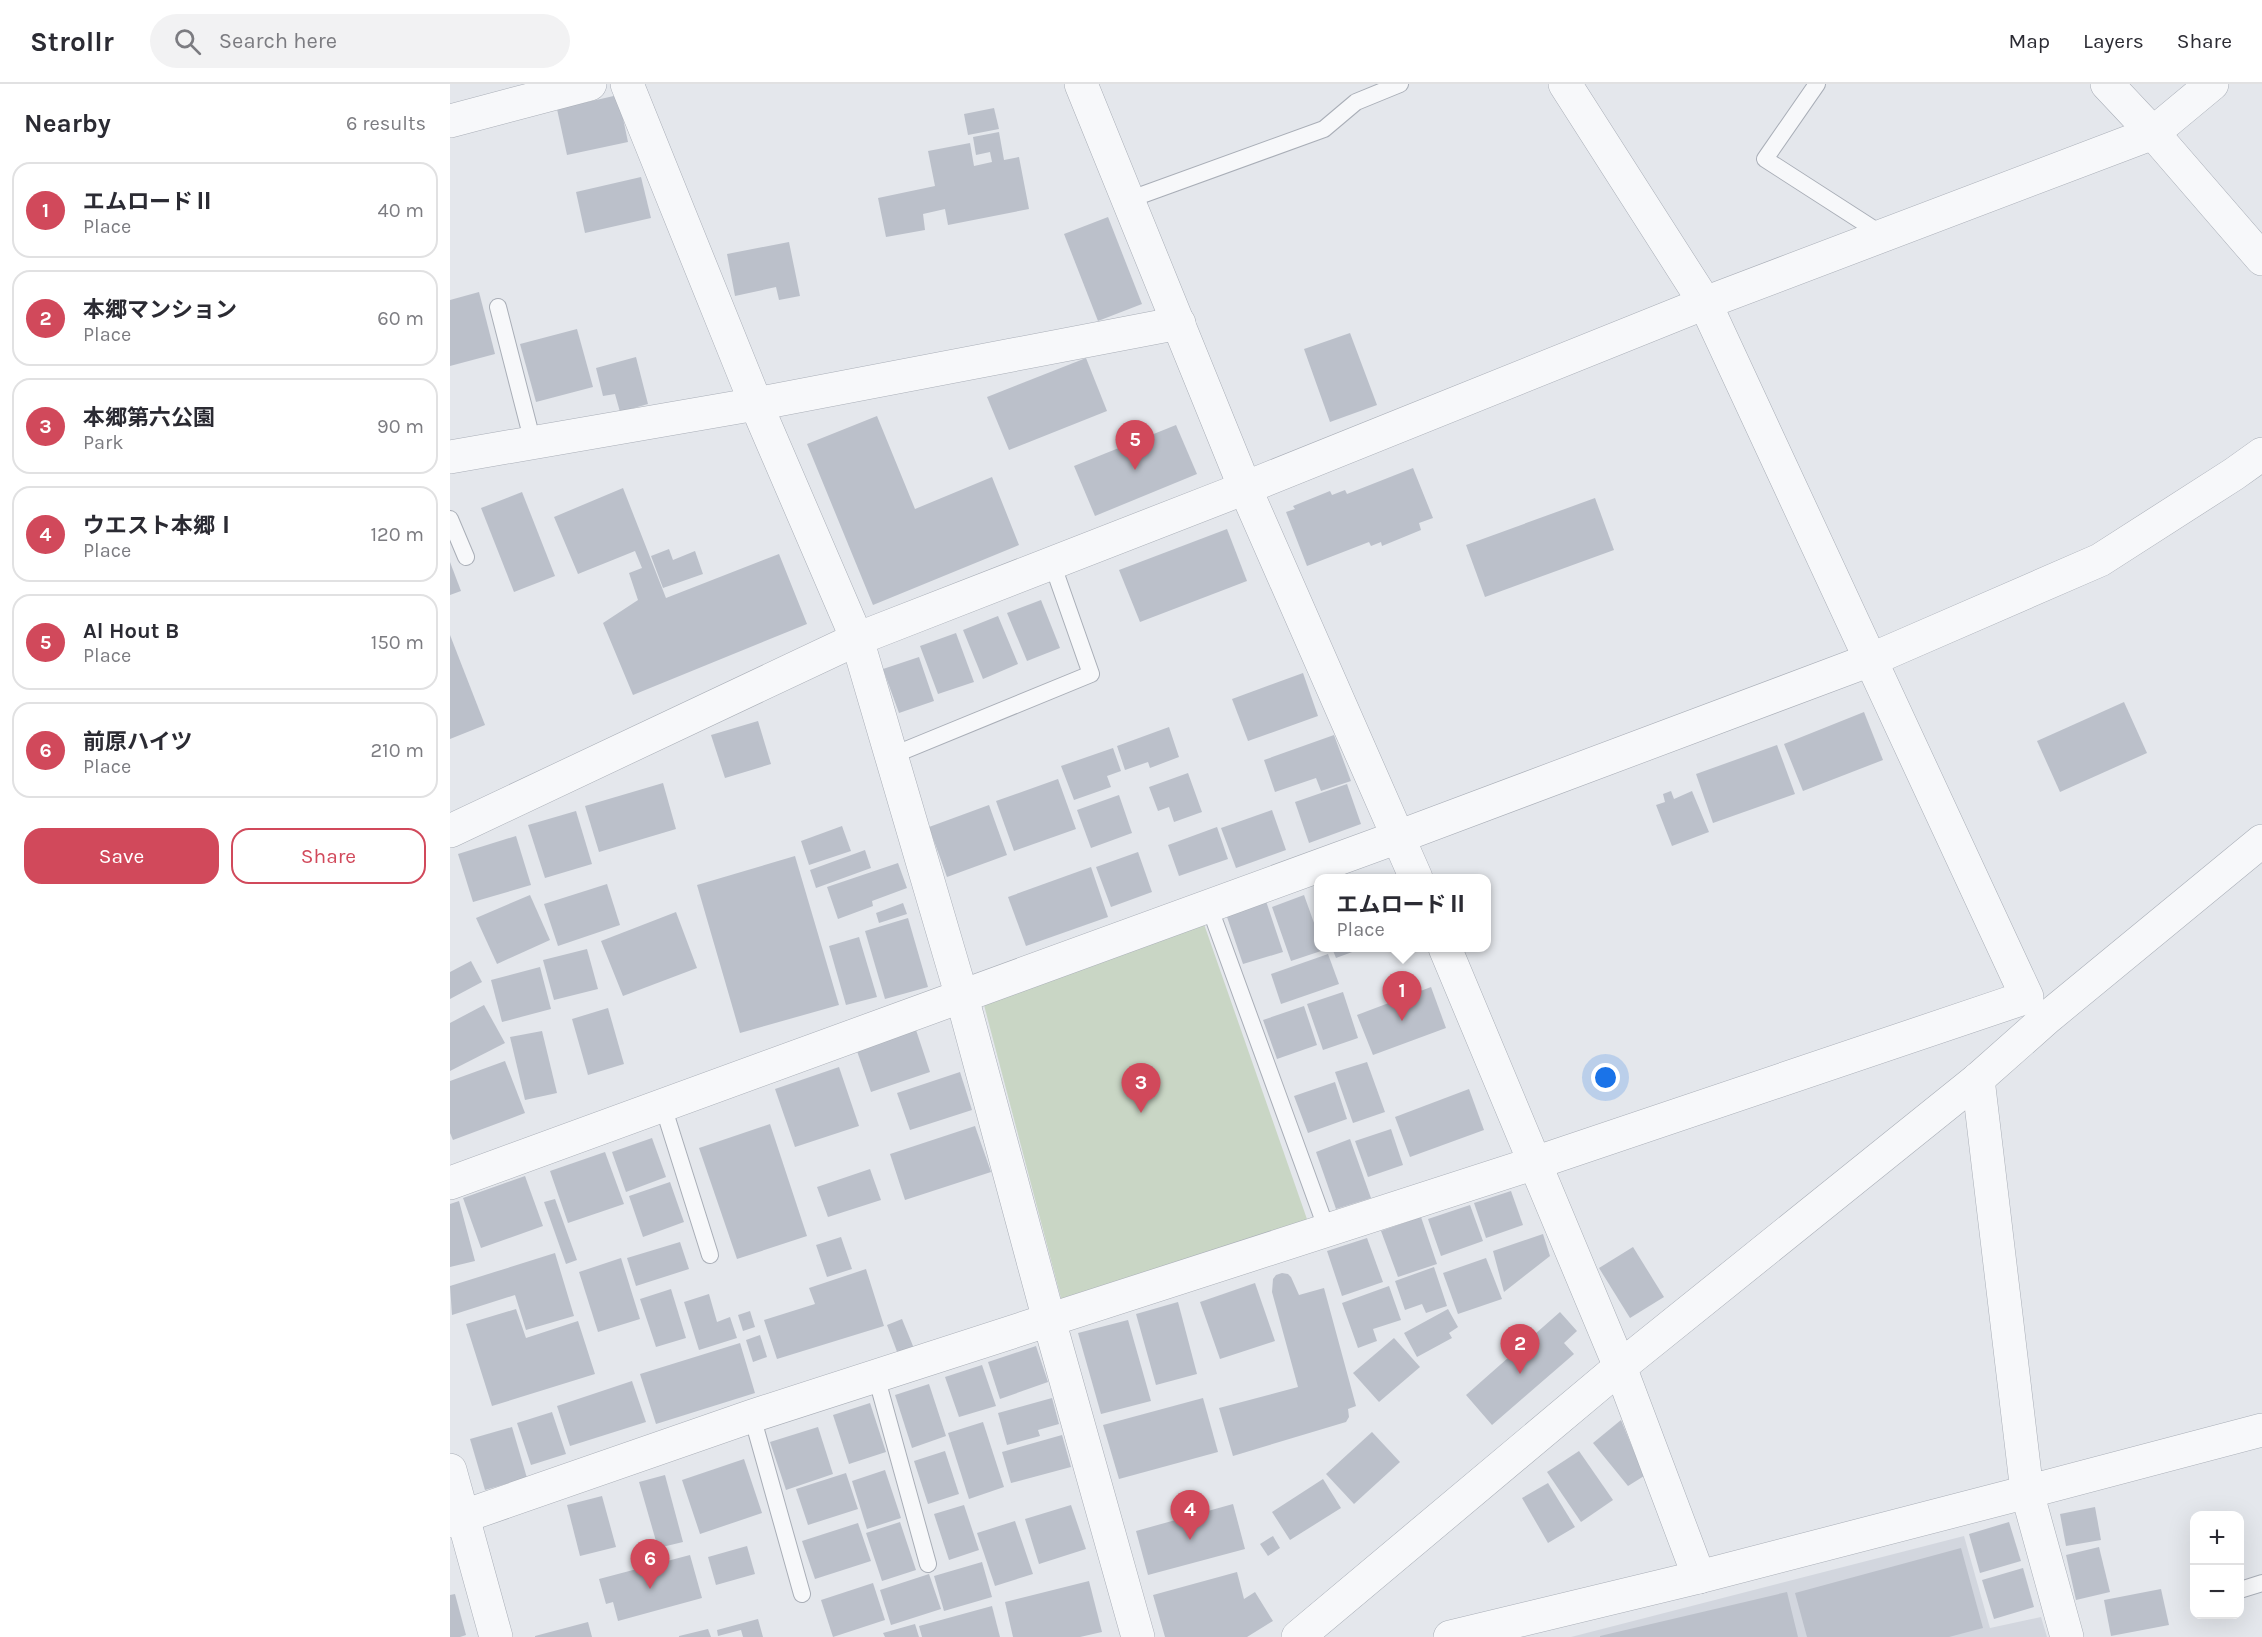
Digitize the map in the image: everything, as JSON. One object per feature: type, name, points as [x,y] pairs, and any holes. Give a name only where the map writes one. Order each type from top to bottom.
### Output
[{"type":"street","points":[[450,121],[590,84]]},
{"type":"street","points":[[627,84],[756,404],[857,639],[962,997],[1138,1637]]},
{"type":"street","points":[[1081,84],[1245,488],[1414,874]]},
{"type":"street","points":[[1565,84],[1705,303],[1869,660],[2037,1007]]},
{"type":"street","points":[[2107,84],[2153,133],[2262,259]]},
{"type":"street","points":[[450,831],[857,639],[1245,488],[1705,303],[2153,133],[2212,84]]},
{"type":"street","points":[[450,458],[756,404],[1179,323]]},
{"type":"street","points":[[450,1183],[1398,837],[1869,660],[2100,560],[2262,454]]},
{"type":"street","points":[[1298,1637],[1620,1367],[1978,1079],[2037,1007],[2262,841]]},
{"type":"street","points":[[1447,952],[1620,1367],[1699,1577]]},
{"type":"street","points":[[456,1520],[752,1416],[1535,1163],[2037,1007]]},
{"type":"street","points":[[1978,1079],[2027,1492],[2067,1637]]},
{"type":"street","points":[[1450,1637],[1699,1577],[2262,1430]]},
{"type":"street","points":[[450,1470],[456,1520],[496,1637]]},
{"type":"lane","points":[[1128,200],[1324,129],[1356,102],[1400,84]]},
{"type":"lane","points":[[1817,84],[1765,159],[1883,236]]},
{"type":"lane","points":[[498,307],[533,443]]},
{"type":"lane","points":[[450,519],[466,557]]},
{"type":"lane","points":[[891,756],[1091,675],[1052,563]]},
{"type":"lane","points":[[1209,906],[1327,1230]]},
{"type":"lane","points":[[663,1106],[710,1255]]},
{"type":"lane","points":[[876,1376],[928,1564]]},
{"type":"lane","points":[[752,1416],[802,1594]]},
{"type":"lane","points":[[2244,1589],[2262,1583]]},
{"type":"shaded area","points":[[1964,1536],[1990,1628],[2041,1617],[2047,1637],[1571,1637]]},
{"type":"green space","points":[[1204,924],[1308,1222],[1062,1302],[984,1005]]},
{"type":"building","points":[[618,95],[628,142],[567,155],[557,109]]},
{"type":"building","points":[[994,108],[999,129],[968,135],[964,114]]},
{"type":"building","points":[[999,132],[1004,160],[1019,157],[1029,209],[948,225],[945,209],[923,214],[925,230],[886,237],[878,198],[935,186],[928,151],[970,143],[974,166],[992,162],[990,152],[976,155],[973,137]]},
{"type":"building","points":[[641,177],[651,218],[585,233],[576,192]]},
{"type":"building","points":[[1108,217],[1142,304],[1098,321],[1064,234]]},
{"type":"building","points":[[789,242],[800,296],[779,300],[776,287],[735,296],[727,254]]},
{"type":"building","points":[[479,292],[495,354],[450,366],[450,300]]},
{"type":"building","points":[[577,329],[593,387],[536,402],[520,344]]},
{"type":"building","points":[[1350,333],[1377,405],[1330,422],[1304,349]]},
{"type":"building","points":[[636,357],[648,404],[620,412],[615,394],[603,396],[596,368]]},
{"type":"building","points":[[1086,358],[1107,411],[1009,450],[987,397]]},
{"type":"building","points":[[877,416],[915,509],[992,477],[1019,545],[873,605],[807,444]]},
{"type":"building","points":[[1176,425],[1197,474],[1095,516],[1074,466]]},
{"type":"building","points":[[1413,468],[1433,518],[1419,523],[1421,530],[1382,546],[1381,542],[1371,546],[1369,542],[1307,566],[1286,512],[1295,509],[1293,506],[1330,491],[1332,495],[1345,490],[1347,494]]},
{"type":"building","points":[[623,488],[666,598],[779,554],[807,624],[633,695],[603,623],[638,600],[629,573],[642,568],[635,551],[578,574],[554,517]]},
{"type":"building","points":[[522,492],[555,576],[514,592],[481,508]]},
{"type":"building","points":[[1595,498],[1614,550],[1485,597],[1466,545]]},
{"type":"building","points":[[1227,529],[1247,581],[1140,622],[1119,570]]},
{"type":"building","points":[[669,549],[673,560],[695,551],[703,574],[663,588],[651,556]]},
{"type":"building","points":[[450,562],[461,591],[450,595]]},
{"type":"building","points":[[1041,600],[1060,648],[1027,661],[1007,613]]},
{"type":"building","points":[[998,616],[1018,664],[983,679],[963,630]]},
{"type":"building","points":[[956,633],[974,682],[938,694],[920,646]]},
{"type":"building","points":[[450,635],[485,725],[450,739]]},
{"type":"building","points":[[919,657],[934,701],[899,713],[883,669]]},
{"type":"building","points":[[1303,673],[1318,716],[1248,741],[1232,699]]},
{"type":"building","points":[[2124,702],[2147,753],[2060,792],[2037,741]]},
{"type":"building","points":[[1864,712],[1883,760],[1803,791],[1784,744]]},
{"type":"building","points":[[758,721],[771,764],[725,778],[711,735]]},
{"type":"building","points":[[1169,727],[1179,757],[1150,768],[1148,762],[1125,770],[1117,746]]},
{"type":"building","points":[[1334,735],[1351,781],[1321,791],[1316,778],[1275,792],[1264,760]]},
{"type":"building","points":[[1777,745],[1795,794],[1713,823],[1696,774]]},
{"type":"building","points":[[1113,748],[1121,771],[1107,776],[1111,787],[1074,800],[1061,766]]},
{"type":"building","points":[[1188,773],[1202,812],[1174,822],[1169,807],[1158,811],[1149,787]]},
{"type":"building","points":[[1058,779],[1076,829],[1014,851],[996,801]]},
{"type":"building","points":[[663,783],[676,829],[599,852],[585,806]]},
{"type":"building","points":[[1347,784],[1361,824],[1309,843],[1295,802]]},
{"type":"building","points":[[1671,791],[1674,799],[1692,791],[1709,832],[1672,846],[1656,805],[1665,802],[1663,794]]},
{"type":"building","points":[[1119,795],[1132,833],[1091,848],[1077,810]]},
{"type":"building","points":[[989,805],[1007,855],[947,877],[929,827]]},
{"type":"building","points":[[1272,810],[1286,850],[1236,868],[1221,828]]},
{"type":"building","points":[[576,811],[592,864],[545,878],[528,825]]},
{"type":"building","points":[[842,826],[851,851],[809,865],[801,841]]},
{"type":"building","points":[[1217,827],[1228,859],[1179,876],[1168,845]]},
{"type":"building","points":[[516,836],[531,885],[473,902],[458,854]]},
{"type":"building","points":[[865,850],[871,868],[816,888],[810,870]]},
{"type":"building","points":[[1138,852],[1152,892],[1111,907],[1096,867]]},
{"type":"building","points":[[795,856],[839,1005],[740,1033],[697,885]]},
{"type":"building","points":[[898,863],[907,888],[872,901],[873,906],[838,919],[827,887]]},
{"type":"building","points":[[1091,867],[1108,917],[1026,946],[1008,897]]},
{"type":"building","points":[[607,884],[620,925],[558,946],[544,904]]},
{"type":"building","points":[[530,895],[550,940],[497,964],[476,918]]},
{"type":"building","points":[[1304,895],[1314,923],[1314,952],[1318,952],[1291,961],[1272,907]]},
{"type":"building","points":[[1266,901],[1283,952],[1243,964],[1226,914]]},
{"type":"building","points":[[903,903],[907,914],[879,923],[876,913]]},
{"type":"building","points":[[676,912],[697,968],[623,996],[601,941]]},
{"type":"building","points":[[908,918],[928,987],[885,999],[865,931]]},
{"type":"building","points":[[859,937],[877,997],[846,1005],[829,946]]},
{"type":"building","points":[[587,949],[598,989],[554,1000],[543,960]]},
{"type":"building","points":[[1334,952],[1352,952],[1336,958]]},
{"type":"building","points":[[1328,954],[1339,984],[1281,1004],[1271,974]]},
{"type":"building","points":[[471,961],[482,982],[450,999],[450,972]]},
{"type":"building","points":[[540,967],[551,1009],[502,1022],[491,980]]},
{"type":"building","points":[[1431,987],[1446,1028],[1373,1055],[1357,1015]]},
{"type":"building","points":[[1343,992],[1358,1038],[1323,1050],[1307,1004]]},
{"type":"building","points":[[484,1005],[505,1043],[450,1071],[450,1023]]},
{"type":"building","points":[[1304,1006],[1317,1045],[1277,1059],[1263,1020]]},
{"type":"building","points":[[608,1008],[624,1064],[588,1075],[572,1019]]},
{"type":"building","points":[[916,1030],[930,1072],[871,1092],[857,1051]]},
{"type":"building","points":[[542,1031],[557,1093],[525,1100],[510,1037]]},
{"type":"building","points":[[505,1061],[525,1113],[453,1140],[450,1133],[450,1081]]},
{"type":"building","points":[[1367,1062],[1385,1112],[1353,1123],[1335,1072]]},
{"type":"building","points":[[839,1067],[859,1126],[795,1147],[775,1089]]},
{"type":"building","points":[[960,1072],[972,1110],[910,1130],[897,1093]]},
{"type":"building","points":[[1335,1082],[1347,1119],[1308,1133],[1294,1096]]},
{"type":"building","points":[[1469,1089],[1484,1130],[1410,1157],[1395,1117]]},
{"type":"building","points":[[770,1124],[807,1236],[737,1259],[699,1148]]},
{"type":"building","points":[[975,1126],[991,1172],[905,1200],[890,1154]]},
{"type":"building","points":[[1391,1129],[1403,1165],[1368,1177],[1355,1141]]},
{"type":"building","points":[[652,1138],[666,1177],[626,1192],[612,1152]]},
{"type":"building","points":[[1350,1139],[1371,1198],[1336,1209],[1316,1152]]},
{"type":"building","points":[[605,1152],[624,1204],[568,1223],[550,1171]]},
{"type":"building","points":[[870,1169],[881,1200],[828,1217],[817,1187]]},
{"type":"building","points":[[525,1176],[543,1226],[481,1248],[463,1198]]},
{"type":"building","points":[[670,1182],[684,1222],[643,1237],[629,1196]]},
{"type":"building","points":[[1511,1191],[1523,1225],[1486,1238],[1474,1203]]},
{"type":"building","points":[[555,1199],[577,1260],[566,1264],[544,1202]]},
{"type":"building","points":[[459,1201],[475,1261],[450,1267],[450,1204]]},
{"type":"building","points":[[1470,1205],[1483,1241],[1441,1256],[1428,1219]]},
{"type":"building","points":[[1421,1217],[1437,1264],[1398,1277],[1381,1231]]},
{"type":"building","points":[[1543,1234],[1550,1256],[1504,1292],[1493,1251]]},
{"type":"building","points":[[841,1237],[852,1269],[827,1277],[816,1245]]},
{"type":"building","points":[[1367,1238],[1383,1282],[1342,1296],[1327,1251]]},
{"type":"building","points":[[680,1242],[689,1269],[636,1286],[627,1258]]},
{"type":"building","points":[[1633,1247],[1664,1297],[1630,1318],[1599,1268]]},
{"type":"building","points":[[555,1253],[574,1316],[526,1330],[515,1295],[452,1315],[450,1286]]},
{"type":"building","points":[[621,1258],[640,1319],[598,1332],[579,1272]]},
{"type":"building","points":[[1486,1258],[1502,1299],[1458,1314],[1443,1273]]},
{"type":"building","points":[[1434,1267],[1447,1306],[1426,1313],[1422,1304],[1405,1310],[1395,1281]]},
{"type":"building","points":[[866,1269],[884,1326],[777,1359],[764,1320],[815,1304],[809,1288]]},
{"type":"building","points":[[1282,1273],[1291,1277],[1299,1295],[1324,1288],[1356,1406],[1348,1409],[1349,1417],[1346,1422],[1233,1456],[1219,1408],[1298,1387],[1272,1292],[1273,1279]]},
{"type":"building","points":[[1255,1283],[1275,1341],[1220,1359],[1200,1302]]},
{"type":"building","points":[[1389,1286],[1401,1320],[1373,1329],[1377,1341],[1358,1348],[1342,1303]]},
{"type":"building","points":[[671,1289],[686,1338],[656,1347],[640,1299]]},
{"type":"building","points":[[709,1294],[717,1322],[730,1317],[737,1338],[699,1350],[684,1302]]},
{"type":"building","points":[[1178,1302],[1197,1374],[1156,1385],[1136,1314]]},
{"type":"building","points":[[516,1309],[526,1338],[578,1321],[595,1374],[492,1406],[466,1324]]},
{"type":"building","points":[[1448,1309],[1458,1327],[1449,1333],[1452,1338],[1417,1357],[1404,1333]]},
{"type":"building","points":[[750,1311],[755,1327],[743,1331],[738,1315]]},
{"type":"building","points":[[1560,1312],[1577,1331],[1564,1343],[1574,1354],[1492,1425],[1466,1395]]},
{"type":"building","points":[[902,1319],[915,1351],[899,1357],[887,1325]]},
{"type":"building","points":[[1128,1320],[1151,1401],[1101,1414],[1078,1333]]},
{"type":"building","points":[[760,1335],[767,1357],[753,1362],[746,1340]]},
{"type":"building","points":[[1394,1338],[1420,1367],[1379,1402],[1353,1373]]},
{"type":"building","points":[[740,1343],[755,1393],[656,1424],[640,1374]]},
{"type":"building","points":[[1036,1346],[1048,1382],[1000,1399],[988,1362]]},
{"type":"building","points":[[982,1365],[996,1406],[959,1417],[945,1377]]},
{"type":"building","points":[[632,1381],[646,1422],[570,1446],[557,1406]]},
{"type":"building","points":[[929,1384],[946,1436],[912,1448],[895,1395]]},
{"type":"building","points":[[1052,1398],[1059,1424],[1038,1430],[1040,1436],[1007,1445],[998,1413]]},
{"type":"building","points":[[1203,1398],[1218,1452],[1119,1479],[1103,1425]]},
{"type":"building","points":[[870,1403],[886,1452],[849,1464],[833,1415]]},
{"type":"building","points":[[552,1412],[566,1454],[531,1465],[517,1423]]},
{"type":"building","points":[[1621,1420],[1644,1476],[1628,1486],[1593,1443]]},
{"type":"building","points":[[983,1422],[1004,1487],[969,1499],[948,1433]]},
{"type":"building","points":[[512,1427],[527,1478],[485,1490],[470,1439]]},
{"type":"building","points":[[818,1427],[833,1474],[786,1490],[770,1442]]},
{"type":"building","points":[[1372,1432],[1400,1462],[1354,1504],[1326,1474]]},
{"type":"building","points":[[1062,1435],[1071,1467],[1011,1483],[1002,1452]]},
{"type":"building","points":[[945,1451],[959,1494],[928,1504],[914,1461]]},
{"type":"building","points":[[1579,1451],[1613,1500],[1581,1522],[1547,1472]]},
{"type":"building","points":[[744,1459],[762,1513],[700,1534],[682,1480]]},
{"type":"building","points":[[885,1470],[901,1518],[867,1529],[852,1481]]},
{"type":"building","points":[[846,1473],[858,1509],[808,1525],[796,1489]]},
{"type":"building","points":[[665,1475],[683,1542],[658,1548],[639,1482]]},
{"type":"building","points":[[1323,1479],[1341,1508],[1290,1540],[1272,1512]]},
{"type":"building","points":[[1548,1483],[1575,1527],[1548,1543],[1522,1498]]},
{"type":"building","points":[[602,1496],[616,1547],[580,1556],[567,1505]]},
{"type":"building","points":[[1233,1504],[1245,1549],[1148,1575],[1136,1531]]},
{"type":"building","points":[[964,1505],[979,1550],[949,1560],[934,1514]]},
{"type":"building","points":[[1071,1505],[1086,1549],[1039,1564],[1025,1519]]},
{"type":"building","points":[[2095,1507],[2101,1540],[2066,1546],[2060,1514]]},
{"type":"building","points":[[1015,1521],[1033,1574],[995,1586],[977,1533]]},
{"type":"building","points":[[900,1522],[916,1570],[882,1581],[866,1533]]},
{"type":"building","points":[[2009,1522],[2021,1561],[1980,1573],[1969,1534]]},
{"type":"building","points":[[858,1523],[871,1561],[815,1579],[802,1541]]},
{"type":"building","points":[[1273,1536],[1280,1548],[1268,1556],[1260,1544]]},
{"type":"building","points":[[747,1546],[755,1574],[716,1585],[708,1557]]},
{"type":"building","points":[[2099,1547],[2110,1592],[2076,1600],[2066,1555]]},
{"type":"building","points":[[1961,1548],[1983,1628],[1949,1637],[1807,1637],[1795,1593]]},
{"type":"building","points":[[690,1555],[702,1598],[618,1621],[613,1602],[606,1604],[599,1579]]},
{"type":"building","points":[[982,1562],[992,1597],[944,1611],[934,1576]]},
{"type":"building","points":[[2023,1568],[2034,1607],[1994,1619],[1982,1580]]},
{"type":"building","points":[[1237,1572],[1244,1599],[1255,1592],[1273,1621],[1247,1637],[1165,1637],[1153,1595]]},
{"type":"building","points":[[929,1574],[941,1609],[891,1625],[880,1590]]},
{"type":"building","points":[[1089,1581],[1102,1632],[1080,1637],[1013,1637],[1005,1602]]},
{"type":"building","points":[[873,1583],[885,1620],[833,1637],[821,1600]]},
{"type":"building","points":[[2161,1589],[2169,1625],[2111,1636],[2104,1600]]},
{"type":"building","points":[[1787,1592],[1798,1637],[1600,1637],[1600,1636]]},
{"type":"building","points":[[455,1594],[466,1635],[450,1637],[450,1595]]},
{"type":"building","points":[[992,1606],[1000,1637],[922,1637],[919,1626]]},
{"type":"building","points":[[758,1619],[763,1637],[743,1637],[741,1630],[718,1636],[717,1630]]},
{"type":"building","points":[[588,1622],[592,1637],[535,1637],[535,1636]]},
{"type":"building","points":[[915,1624],[919,1637],[885,1637],[883,1633]]},
{"type":"building","points":[[708,1629],[711,1637],[679,1637],[679,1636]]},
{"type":"place","name":"Al Hout B","points":[[1135,470]]},
{"type":"place","name":"エムロードⅡ","points":[[1402,1021]]},
{"type":"place","name":"本郷第六公園","points":[[1141,1113]]},
{"type":"place","name":"本郷マンション","points":[[1520,1374]]},
{"type":"place","name":"ウエスト本郷Ⅰ","points":[[1190,1540]]},
{"type":"place","name":"前原ハイツ","points":[[650,1589]]}]
